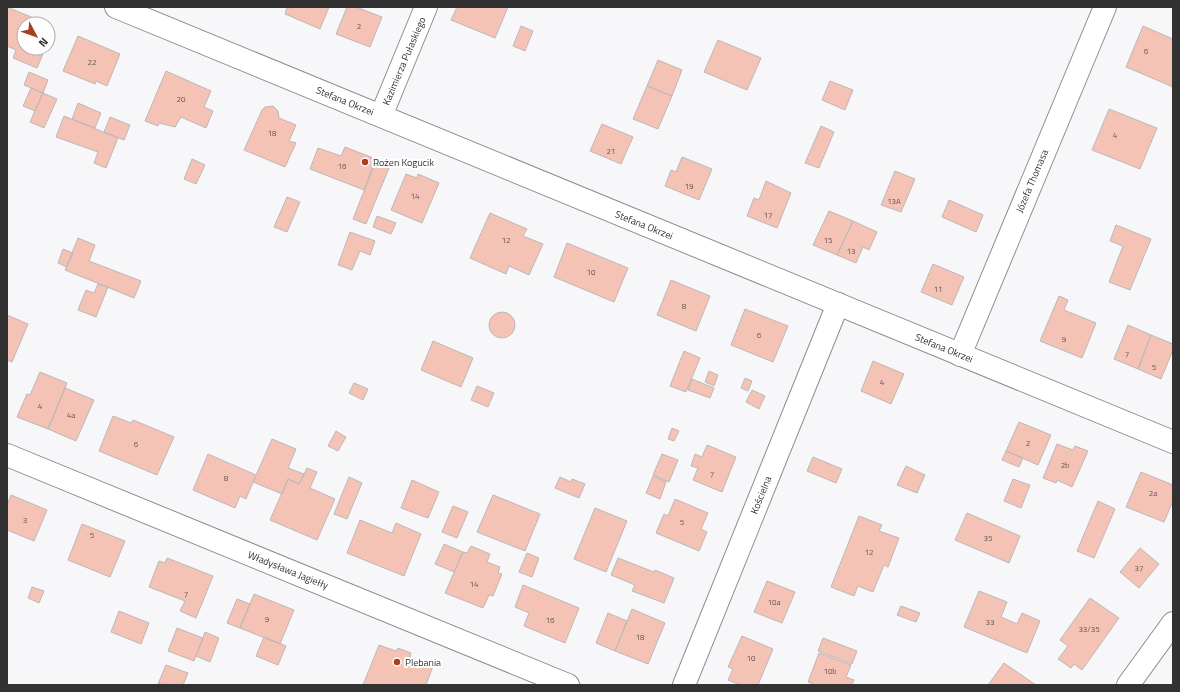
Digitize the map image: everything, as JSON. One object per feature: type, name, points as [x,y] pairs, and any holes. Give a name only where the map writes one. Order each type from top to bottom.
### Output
[{"type":"street","name":"Stefana Okrzei","points":[[116,7],[1173,442]]},
{"type":"street","name":"Kazimierza Pułaskiego","points":[[381,116],[426,7]]},
{"type":"street","name":"Józefa Thomasa","points":[[960,355],[1105,7]]},
{"type":"street","name":"Kościelna","points":[[684,685],[838,304]]},
{"type":"street","name":"Władysława Jagiełły","points":[[7,455],[568,685]]},
{"type":"street","points":[[1128,685],[1173,623]]},
{"type":"building","points":[[7,7],[29,16],[16,16],[16,50],[7,46]]},
{"type":"building","points":[[287,7],[329,7],[320,29],[285,14]]},
{"type":"building","points":[[347,7],[356,7],[382,17],[370,47],[336,34]]},
{"type":"building","points":[[457,7],[508,7],[495,38],[451,20]]},
{"type":"building","points":[[521,26],[533,31],[525,51],[513,46]]},
{"type":"building","points":[[1143,26],[1173,39],[1173,87],[1126,67]]},
{"type":"building","points":[[78,36],[120,54],[107,86],[96,81],[95,84],[63,71]]},
{"type":"building","points":[[718,40],[761,58],[747,90],[704,72]]},
{"type":"building","points":[[16,50],[16,56],[42,56],[37,68],[13,58]]},
{"type":"building","points":[[658,60],[682,70],[672,96],[647,86]]},
{"type":"building","points":[[166,71],[211,91],[204,107],[213,111],[206,128],[181,117],[175,127],[159,123],[158,126],[145,121]]},
{"type":"building","points":[[29,72],[48,80],[43,93],[24,85]]},
{"type":"building","points":[[830,81],[853,90],[845,110],[822,100]]},
{"type":"building","points":[[647,86],[672,96],[658,129],[633,119]]},
{"type":"building","points":[[31,88],[43,93],[35,111],[23,106]]},
{"type":"building","points":[[43,93],[57,99],[44,128],[30,122]]},
{"type":"building","points":[[78,103],[101,113],[95,128],[72,119]]},
{"type":"building","points":[[273,106],[278,111],[279,118],[296,125],[289,141],[296,143],[285,167],[244,150],[262,110],[265,107]]},
{"type":"building","points":[[1109,109],[1157,128],[1140,169],[1092,150]]},
{"type":"building","points":[[64,116],[118,138],[106,168],[94,163],[98,152],[56,137]]},
{"type":"building","points":[[110,117],[130,125],[124,140],[104,132]]},
{"type":"building","points":[[602,124],[633,137],[621,164],[590,151]]},
{"type":"building","points":[[821,126],[834,132],[819,168],[805,163]]},
{"type":"building","points":[[345,147],[376,159],[364,190],[310,169],[318,148],[341,156]]},
{"type":"building","points":[[682,157],[712,169],[699,200],[665,186],[671,170],[676,172]]},
{"type":"building","points":[[192,159],[205,165],[196,184],[184,179]]},
{"type":"building","points":[[375,163],[389,168],[366,224],[353,219]]},
{"type":"building","points":[[895,171],[915,179],[901,212],[881,205]]},
{"type":"building","points":[[406,174],[417,178],[418,174],[439,183],[422,223],[391,210]]},
{"type":"building","points":[[766,181],[791,193],[777,228],[747,216],[754,198],[759,200]]},
{"type":"building","points":[[287,197],[300,202],[287,232],[274,227]]},
{"type":"building","points":[[949,200],[983,215],[976,232],[942,217]]},
{"type":"building","points":[[829,211],[853,221],[837,255],[813,245]]},
{"type":"building","points":[[490,213],[527,229],[523,236],[543,244],[529,275],[509,266],[506,274],[470,258]]},
{"type":"building","points":[[377,216],[396,223],[391,234],[373,227]]},
{"type":"building","points":[[853,221],[877,232],[869,250],[863,247],[856,263],[837,255]]},
{"type":"building","points":[[1116,225],[1151,239],[1130,290],[1109,282],[1123,246],[1110,241]]},
{"type":"building","points":[[350,232],[375,241],[370,255],[360,251],[352,270],[338,265]]},
{"type":"building","points":[[78,238],[95,245],[89,261],[141,281],[134,298],[65,270]]},
{"type":"building","points":[[567,243],[628,268],[614,302],[554,277]]},
{"type":"building","points":[[63,249],[73,253],[67,267],[58,263]]},
{"type":"building","points":[[933,264],[964,277],[952,305],[921,292]]},
{"type":"building","points":[[671,280],[710,296],[696,331],[657,315]]},
{"type":"building","points":[[98,284],[108,287],[96,317],[78,310],[86,290],[94,293]]},
{"type":"building","points":[[1059,296],[1068,300],[1064,310],[1096,323],[1082,358],[1040,341]]},
{"type":"building","points":[[745,309],[788,326],[773,362],[731,345]]},
{"type":"building","points":[[502,312],[511,316],[515,325],[511,334],[502,338],[493,334],[489,325],[493,316]]},
{"type":"building","points":[[7,315],[28,324],[12,362],[7,360]]},
{"type":"building","points":[[1128,325],[1151,335],[1138,369],[1114,359]]},
{"type":"building","points":[[1151,335],[1173,344],[1173,350],[1161,379],[1138,369]]},
{"type":"building","points":[[433,341],[473,358],[461,387],[421,370]]},
{"type":"building","points":[[684,351],[700,358],[686,392],[670,386]]},
{"type":"building","points":[[873,361],[904,374],[891,404],[861,391]]},
{"type":"building","points":[[709,371],[718,375],[714,386],[705,382]]},
{"type":"building","points":[[40,372],[67,383],[48,429],[17,417],[27,394],[30,395]]},
{"type":"building","points":[[745,378],[752,381],[748,391],[741,388]]},
{"type":"building","points":[[692,379],[714,388],[710,398],[688,390]]},
{"type":"building","points":[[354,383],[368,389],[363,400],[349,393]]},
{"type":"building","points":[[477,386],[494,393],[488,407],[471,400]]},
{"type":"building","points":[[65,388],[94,400],[76,441],[48,429]]},
{"type":"building","points":[[752,390],[765,396],[759,409],[746,402]]},
{"type":"building","points":[[113,416],[131,423],[133,420],[174,437],[157,475],[99,451]]},
{"type":"building","points":[[1019,422],[1051,435],[1038,465],[1006,451]]},
{"type":"building","points":[[672,428],[679,431],[674,441],[668,439]]},
{"type":"building","points":[[336,431],[346,437],[338,451],[328,446]]},
{"type":"building","points":[[272,439],[296,449],[288,468],[304,474],[299,484],[288,479],[282,494],[253,482]]},
{"type":"building","points":[[1057,444],[1073,450],[1075,446],[1088,451],[1072,487],[1057,480],[1056,483],[1043,478]]},
{"type":"building","points":[[707,445],[736,457],[722,492],[693,480],[698,468],[691,466],[695,454],[702,457]]},
{"type":"building","points":[[1006,451],[1023,458],[1019,467],[1002,460]]},
{"type":"building","points":[[208,454],[256,475],[246,499],[240,496],[235,508],[193,490]]},
{"type":"building","points":[[662,454],[678,460],[669,482],[653,475]]},
{"type":"building","points":[[813,457],[842,469],[836,483],[807,471]]},
{"type":"building","points":[[906,466],[925,475],[917,493],[897,485]]},
{"type":"building","points":[[307,468],[317,472],[310,488],[335,499],[317,540],[270,520],[288,479],[299,484]]},
{"type":"building","points":[[1141,472],[1173,485],[1173,501],[1164,522],[1126,507]]},
{"type":"building","points":[[653,476],[666,482],[660,499],[646,493]]},
{"type":"building","points":[[349,477],[362,483],[347,519],[334,514]]},
{"type":"building","points":[[560,477],[571,482],[572,479],[585,484],[579,498],[555,488]]},
{"type":"building","points":[[1013,479],[1030,485],[1021,508],[1004,501]]},
{"type":"building","points":[[412,480],[439,492],[428,518],[401,508]]},
{"type":"building","points":[[11,495],[47,510],[34,541],[7,530],[7,505]]},
{"type":"building","points":[[493,495],[540,514],[525,551],[477,532]]},
{"type":"building","points":[[675,499],[708,513],[701,529],[707,532],[699,551],[656,533],[664,514],[668,516]]},
{"type":"building","points":[[1098,501],[1115,509],[1094,558],[1077,551]]},
{"type":"building","points":[[453,506],[468,512],[457,538],[442,532]]},
{"type":"building","points":[[595,508],[627,521],[606,572],[574,559]]},
{"type":"building","points":[[967,513],[1020,536],[1009,563],[955,540]]},
{"type":"building","points":[[859,516],[882,525],[879,531],[899,538],[888,567],[884,565],[873,592],[858,586],[854,596],[831,587]]},
{"type":"building","points":[[360,520],[392,533],[396,523],[421,534],[404,576],[347,553]]},
{"type":"building","points":[[82,524],[125,541],[110,577],[68,560]]},
{"type":"building","points":[[444,544],[463,552],[454,572],[435,564]]},
{"type":"building","points":[[471,546],[490,554],[487,562],[500,567],[498,573],[502,574],[493,596],[489,595],[483,608],[445,593],[463,552],[467,553]]},
{"type":"building","points":[[1140,548],[1159,564],[1139,588],[1120,572]]},
{"type":"building","points":[[527,553],[539,558],[532,577],[519,572]]},
{"type":"building","points":[[167,558],[213,576],[196,618],[180,611],[185,601],[149,587],[159,561],[165,563]]},
{"type":"building","points":[[618,558],[674,578],[664,603],[632,591],[635,585],[611,575]]},
{"type":"building","points":[[767,581],[795,592],[782,623],[754,612]]},
{"type":"building","points":[[523,585],[579,608],[565,643],[524,626],[529,613],[515,607]]},
{"type":"building","points":[[32,587],[44,591],[39,603],[28,598]]},
{"type":"building","points":[[979,591],[1007,602],[1001,617],[1017,624],[1022,613],[1040,621],[1027,653],[964,627]]},
{"type":"building","points":[[254,594],[294,610],[280,644],[240,628]]},
{"type":"building","points":[[1090,598],[1119,618],[1082,670],[1074,664],[1071,668],[1058,659],[1068,646],[1060,640]]},
{"type":"building","points":[[237,599],[250,604],[240,628],[227,623]]},
{"type":"building","points":[[901,606],[920,613],[916,622],[897,615]]},
{"type":"building","points":[[632,609],[665,623],[648,664],[615,651]]},
{"type":"building","points":[[119,611],[149,623],[141,644],[111,632]]},
{"type":"building","points":[[608,613],[627,621],[615,651],[596,643]]},
{"type":"building","points":[[177,628],[203,638],[194,661],[168,651]]},
{"type":"building","points":[[205,632],[219,638],[210,662],[196,656]]},
{"type":"building","points":[[742,636],[773,649],[758,685],[740,685],[728,680],[733,669],[728,667]]},
{"type":"building","points":[[264,637],[286,646],[278,665],[256,656]]},
{"type":"building","points":[[823,638],[857,651],[852,664],[818,651]]},
{"type":"building","name":"Plebania","points":[[379,645],[396,651],[398,648],[411,653],[410,657],[433,666],[426,685],[363,685]]},
{"type":"building","points":[[819,653],[851,665],[846,677],[854,680],[852,685],[816,685],[808,682]]},
{"type":"building","points":[[1004,663],[1036,685],[988,685]]},
{"type":"building","points":[[166,665],[188,673],[183,685],[158,684]]},
{"type":"place","name":"Rożen Kogucik","points":[[365,162]]},
{"type":"place","name":"Plebania","points":[[397,662]]}]
